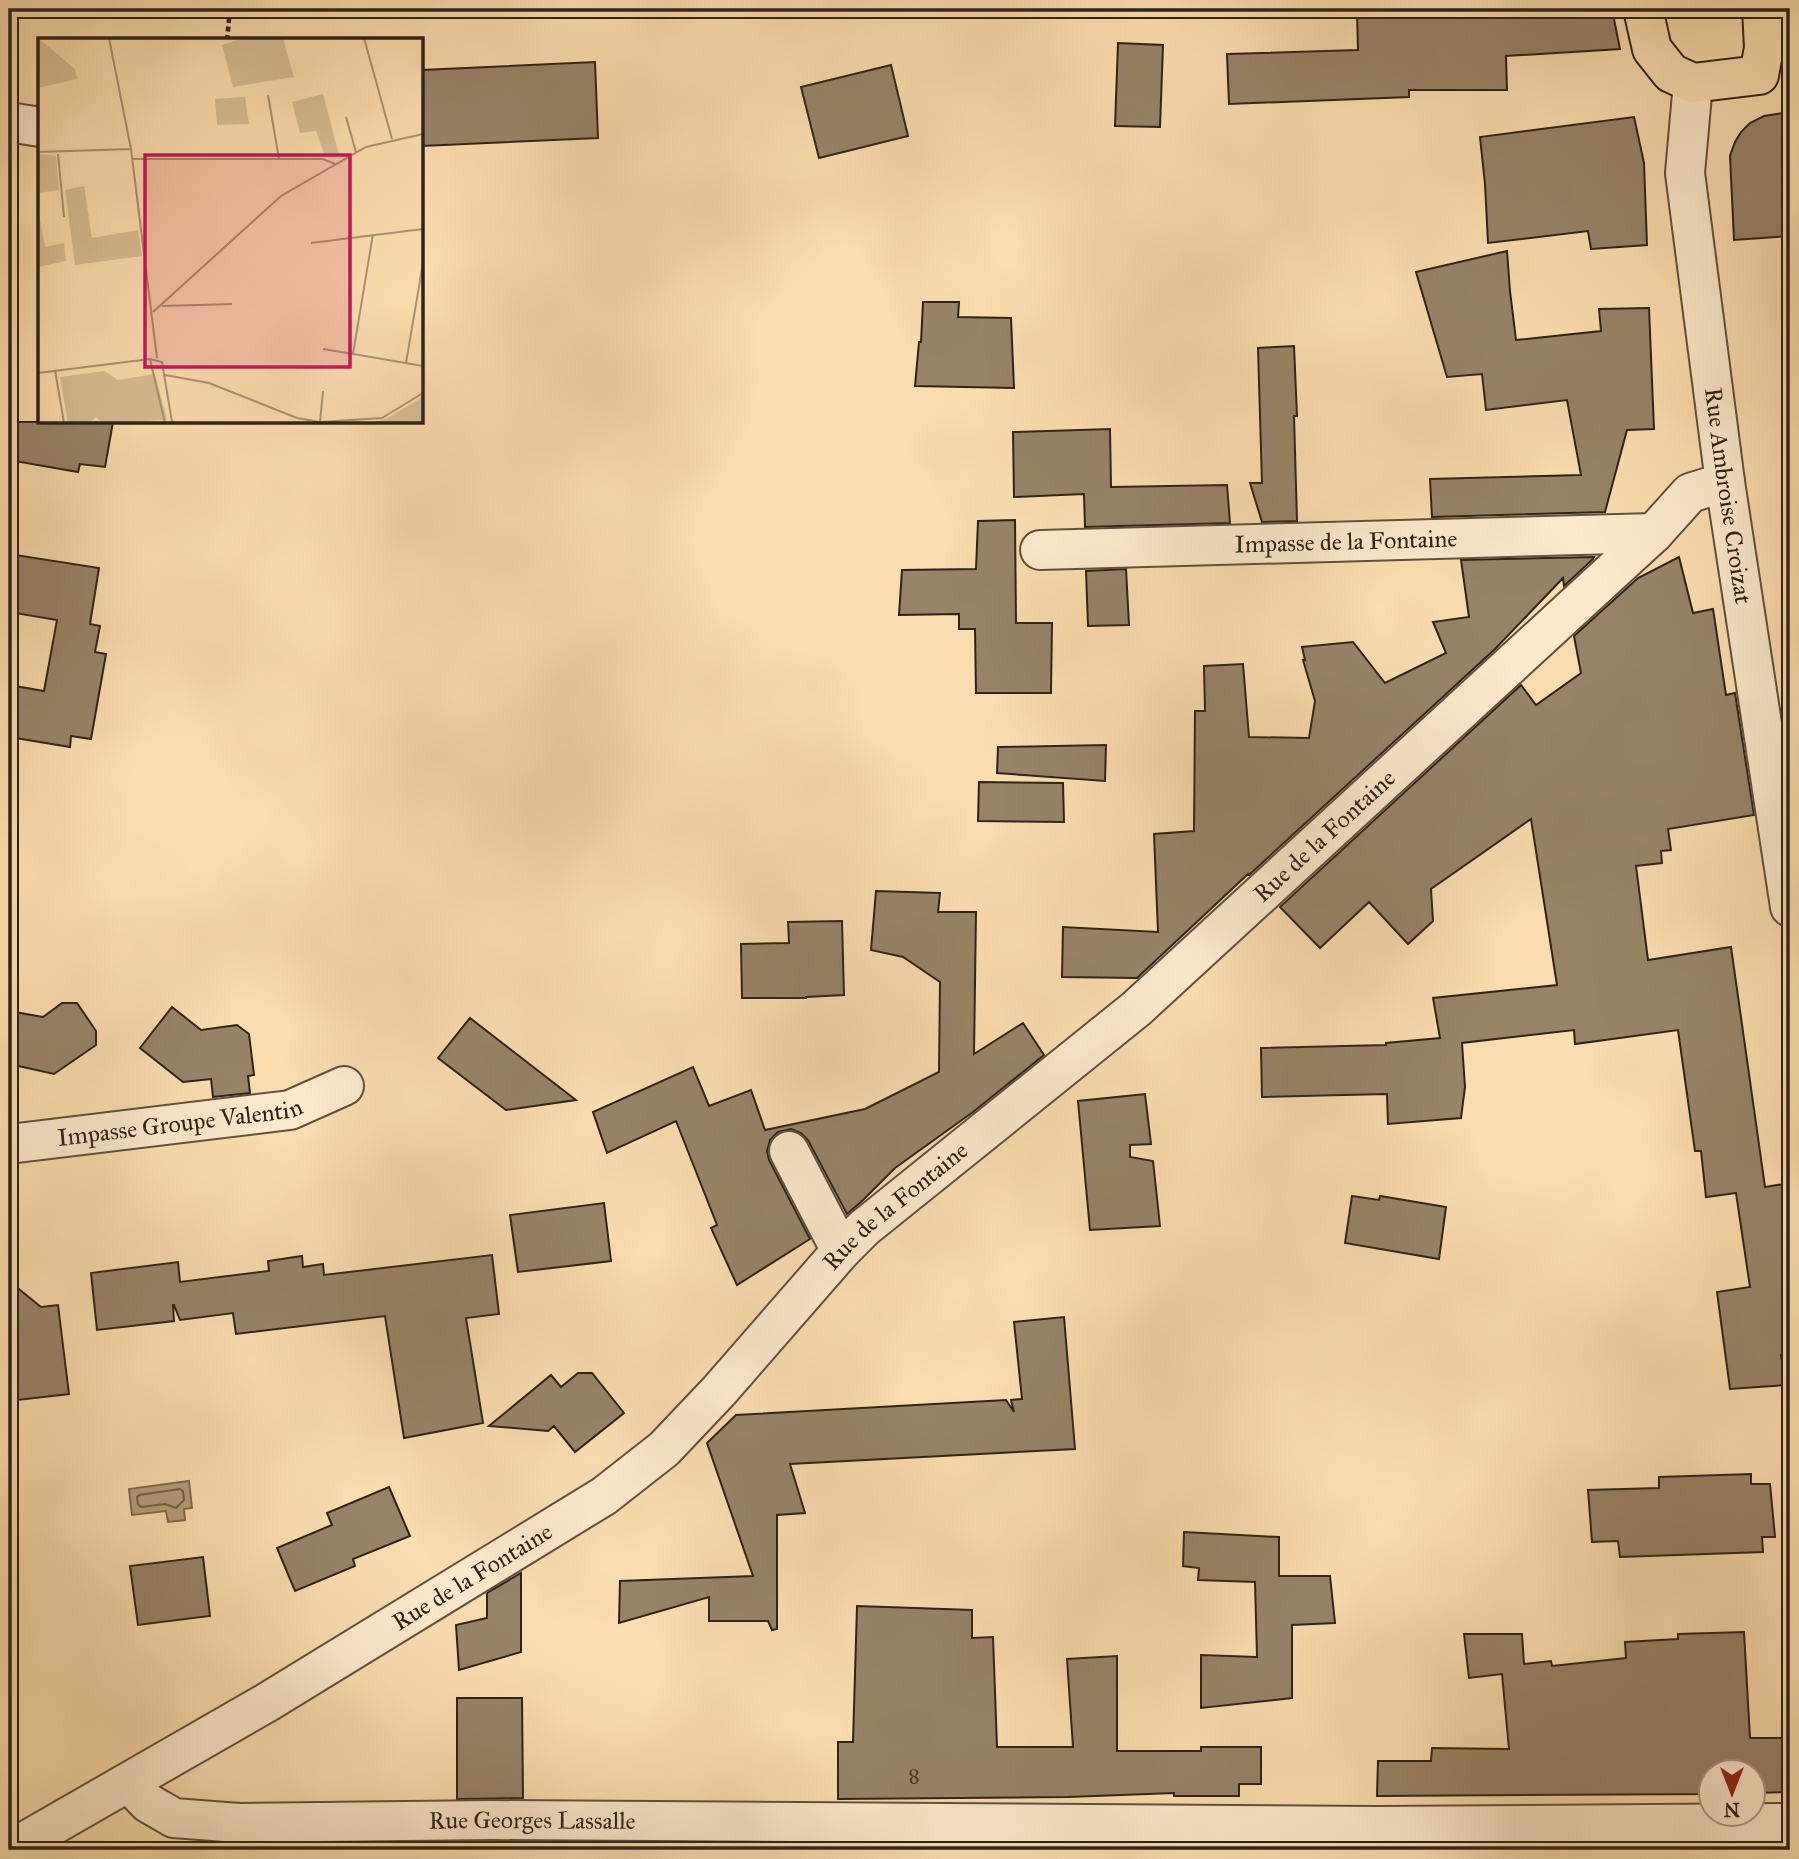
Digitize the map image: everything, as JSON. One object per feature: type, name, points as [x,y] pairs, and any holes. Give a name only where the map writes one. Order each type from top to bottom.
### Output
[{"type":"main road","points":[[1643,9],[1652,49],[1671,73],[1693,83],[1775,77],[1764,48],[1762,9]]},
{"type":"street","name":"Rue Ambroise Croizat","points":[[1693,83],[1685,173],[1725,482],[1790,907]]},
{"type":"street","points":[[9,122],[38,127]]},
{"type":"street","name":"Rue de la Fontaine","points":[[10,1850],[267,1703],[604,1496],[664,1449],[864,1228],[1136,1009],[1654,533],[1690,493],[1725,482]]},
{"type":"street","name":"Impasse de la Fontaine","points":[[1040,550],[1654,533]]},
{"type":"street","name":"Impasse Groupe Valentin","points":[[9,1144],[290,1110],[344,1086]]},
{"type":"street","points":[[789,1151],[841,1251]]},
{"type":"street","name":"Rue Georges Lassalle","points":[[130,1783],[148,1803],[174,1818],[239,1823],[491,1820],[628,1836],[1790,1823]]},
{"type":"path","points":[[227,38],[230,9]]},
{"type":"water","points":[[189,1481],[192,1508],[184,1509],[185,1520],[168,1522],[166,1511],[132,1515],[129,1489]]},
{"type":"building","points":[[1412,9],[1612,9],[1620,49],[1506,56],[1507,90],[1409,90],[1409,97],[1229,104],[1227,54],[1358,50],[1357,13]]},
{"type":"building","points":[[1118,43],[1163,45],[1160,127],[1115,126]]},
{"type":"building","points":[[595,62],[598,138],[424,146],[424,70]]},
{"type":"building","points":[[891,65],[908,136],[819,158],[801,87]]},
{"type":"building","points":[[1790,112],[1790,236],[1734,240],[1730,156],[1735,142],[1750,123],[1764,116]]},
{"type":"building","points":[[1634,117],[1644,163],[1647,245],[1591,249],[1588,231],[1488,243],[1480,137]]},
{"type":"building","points":[[1507,251],[1516,340],[1601,331],[1599,309],[1649,308],[1654,429],[1627,430],[1605,512],[1432,517],[1430,479],[1581,475],[1567,400],[1486,410],[1482,374],[1447,377],[1416,272]]},
{"type":"building","points":[[923,302],[959,302],[958,317],[1011,318],[1014,388],[915,386]]},
{"type":"building","points":[[1294,346],[1297,521],[1262,522],[1250,483],[1262,483],[1258,348]]},
{"type":"building","points":[[9,422],[113,424],[105,467],[80,464],[78,472],[9,460]]},
{"type":"building","points":[[1110,429],[1111,487],[1227,485],[1230,523],[1085,527],[1084,494],[1014,497],[1013,432]]},
{"type":"building","points":[[1015,520],[1016,623],[1052,623],[1051,693],[976,693],[975,629],[959,629],[959,614],[899,615],[902,570],[976,569],[978,521]]},
{"type":"building","points":[[9,554],[99,568],[90,624],[100,626],[95,652],[106,654],[91,739],[71,736],[70,747],[9,737],[9,685],[44,691],[57,620],[9,612]]},
{"type":"building","points":[[1594,557],[1564,586],[1563,578],[1495,649],[1137,978],[1062,977],[1063,927],[1158,932],[1154,834],[1194,831],[1195,711],[1205,711],[1204,666],[1243,664],[1249,737],[1309,738],[1315,701],[1302,647],[1353,642],[1385,683],[1446,653],[1433,622],[1469,617],[1461,560]]},
{"type":"building","points":[[1679,557],[1693,613],[1713,609],[1726,695],[1735,693],[1754,815],[1668,829],[1671,850],[1661,851],[1662,863],[1636,866],[1648,960],[1731,947],[1765,1187],[1790,1183],[1790,1284],[1782,1285],[1789,1353],[1781,1355],[1786,1385],[1730,1389],[1717,1292],[1750,1287],[1736,1193],[1706,1197],[1701,1151],[1695,1151],[1678,1030],[1575,1044],[1574,1030],[1462,1043],[1465,1087],[1461,1118],[1388,1124],[1387,1094],[1262,1097],[1261,1048],[1386,1045],[1440,1038],[1433,998],[1557,985],[1531,819],[1431,889],[1433,921],[1408,944],[1369,902],[1320,948],[1280,907],[1521,685],[1536,705],[1581,673],[1574,636],[1638,578]]},
{"type":"building","points":[[1126,569],[1129,625],[1088,626],[1086,571]]},
{"type":"building","points":[[1106,745],[1105,781],[997,773],[998,747]]},
{"type":"building","points":[[979,782],[1063,783],[1064,822],[978,821]]},
{"type":"building","points":[[876,891],[940,893],[938,912],[976,912],[974,1054],[1023,1023],[1044,1055],[973,1112],[895,1168],[847,1214],[808,1140],[791,1129],[778,1132],[770,1140],[767,1151],[769,1160],[810,1239],[737,1285],[711,1228],[717,1225],[676,1121],[607,1153],[593,1112],[693,1067],[709,1106],[751,1090],[765,1130],[865,1109],[939,1072],[940,982],[903,957],[871,950]]},
{"type":"building","points":[[842,921],[844,995],[742,998],[741,944],[789,943],[788,922]]},
{"type":"building","points":[[62,1003],[77,1003],[96,1031],[96,1045],[54,1074],[9,1064],[9,1011],[43,1017]]},
{"type":"building","points":[[172,1007],[201,1030],[237,1025],[249,1034],[254,1075],[248,1076],[250,1093],[213,1097],[211,1079],[183,1082],[140,1048]]},
{"type":"building","points":[[470,1018],[576,1100],[506,1110],[438,1058]]},
{"type":"building","points":[[1145,1094],[1151,1144],[1130,1145],[1130,1157],[1153,1161],[1160,1226],[1090,1230],[1078,1101]]},
{"type":"building","points":[[1352,1196],[1379,1200],[1380,1196],[1446,1207],[1439,1259],[1345,1243]]},
{"type":"building","points":[[604,1203],[611,1261],[518,1272],[510,1215]]},
{"type":"building","points":[[492,1255],[499,1314],[466,1318],[483,1423],[404,1438],[385,1316],[236,1334],[233,1313],[180,1320],[173,1305],[174,1321],[97,1330],[91,1273],[178,1262],[180,1282],[269,1271],[268,1261],[302,1256],[303,1267],[323,1264],[324,1275]]},
{"type":"building","points":[[9,1281],[41,1307],[58,1305],[69,1394],[9,1401]]},
{"type":"building","points":[[1064,1317],[1075,1449],[790,1464],[805,1513],[777,1515],[777,1629],[772,1630],[768,1621],[709,1621],[709,1597],[619,1623],[620,1581],[753,1576],[707,1443],[736,1415],[1006,1400],[1014,1412],[1011,1400],[1022,1399],[1014,1322]]},
{"type":"building","points":[[578,1373],[592,1373],[624,1413],[575,1452],[554,1426],[548,1431],[489,1426],[551,1375],[561,1387]]},
{"type":"building","points":[[1751,1474],[1751,1484],[1770,1484],[1775,1537],[1762,1537],[1763,1552],[1620,1557],[1618,1541],[1592,1542],[1588,1490],[1659,1488],[1659,1477]]},
{"type":"building","points":[[389,1487],[410,1536],[353,1559],[355,1566],[295,1591],[277,1548],[332,1525],[327,1513]]},
{"type":"building","points":[[1184,1532],[1279,1537],[1279,1576],[1330,1576],[1335,1623],[1292,1625],[1292,1698],[1201,1708],[1201,1655],[1257,1657],[1255,1582],[1198,1580],[1199,1568],[1183,1566]]},
{"type":"building","points":[[203,1557],[210,1616],[138,1625],[130,1566]]},
{"type":"building","points":[[521,1573],[521,1652],[459,1670],[456,1625],[487,1618],[487,1593]]},
{"type":"building","points":[[857,1606],[972,1610],[972,1638],[993,1637],[997,1747],[1073,1747],[1067,1659],[1117,1656],[1117,1751],[1201,1751],[1201,1747],[1261,1747],[1261,1784],[1239,1784],[1239,1796],[1174,1796],[1174,1793],[1068,1797],[838,1799],[838,1742],[853,1742]]},
{"type":"building","points":[[1744,1632],[1750,1738],[1790,1738],[1790,1792],[1768,1793],[1768,1758],[1698,1758],[1698,1794],[1377,1796],[1378,1761],[1431,1761],[1432,1748],[1509,1749],[1502,1674],[1469,1678],[1464,1634],[1522,1634],[1524,1664],[1551,1661],[1552,1666],[1626,1658],[1625,1642],[1678,1639],[1678,1634]]},
{"type":"building","points":[[457,1698],[522,1698],[523,1798],[457,1799]]}]
